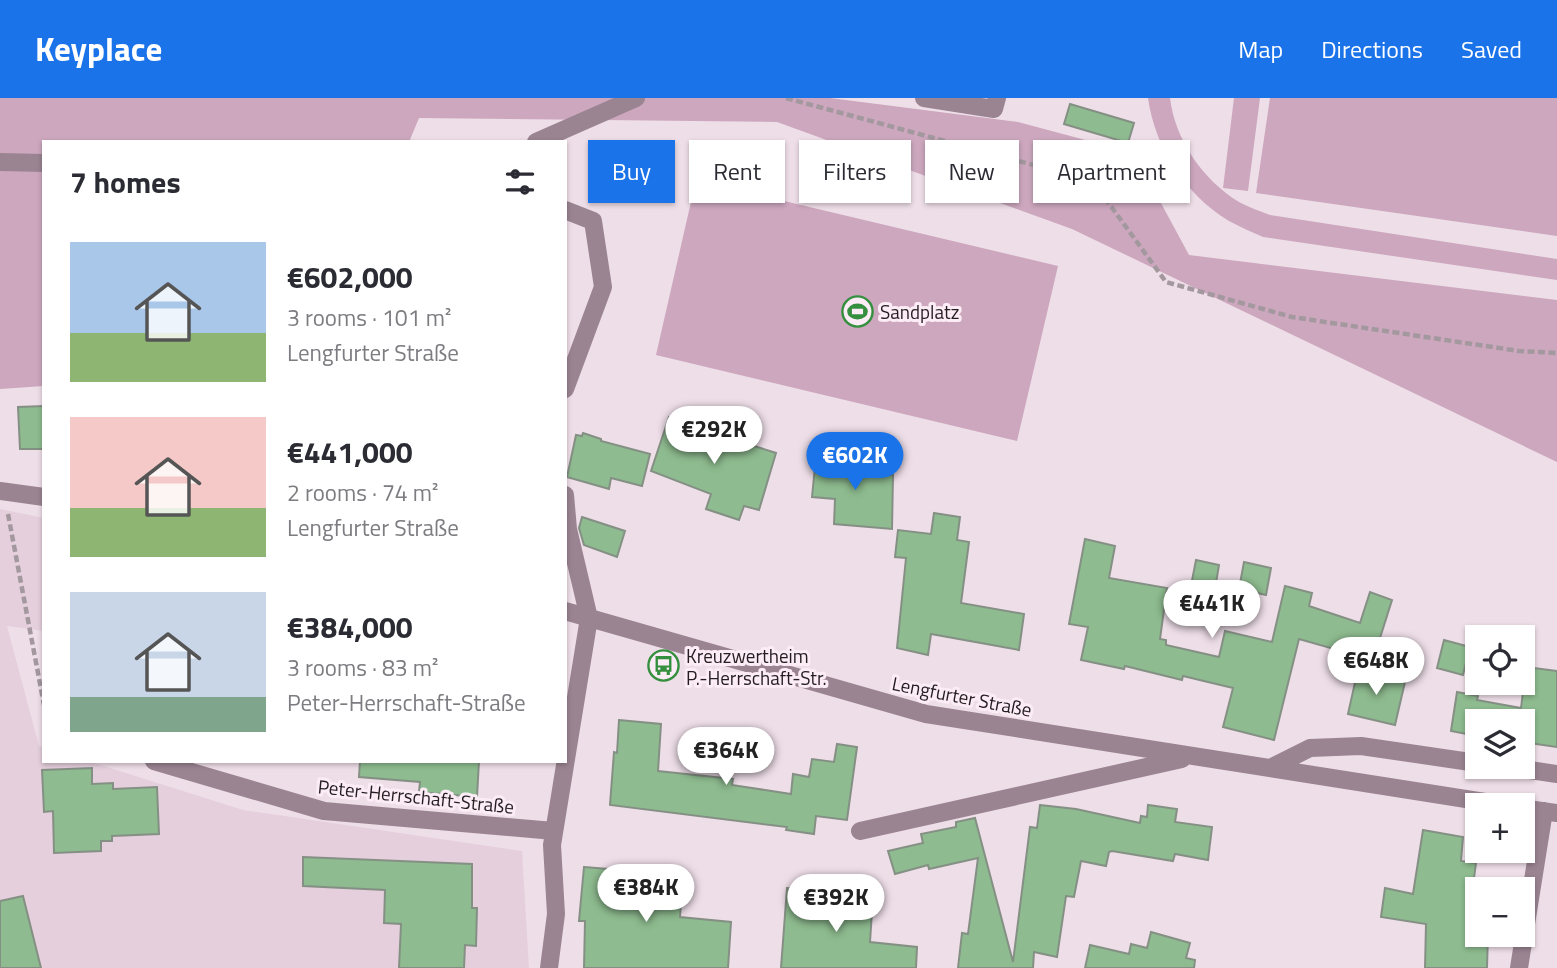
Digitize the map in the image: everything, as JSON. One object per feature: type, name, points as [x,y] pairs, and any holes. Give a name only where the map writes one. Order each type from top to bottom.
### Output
[{"type":"street","points":[[541,140],[636,98]]},
{"type":"street","points":[[924,98],[994,109],[997,98]]},
{"type":"street","points":[[0,162],[42,163]]},
{"type":"street","points":[[567,211],[593,221],[603,287],[567,384]]},
{"type":"street","points":[[2,491],[42,497]]},
{"type":"street","points":[[567,518],[589,618],[567,752]]},
{"type":"street","name":"Lengfurter Straße","points":[[567,612],[926,714],[1465,799]]},
{"type":"street","points":[[1270,768],[1310,748],[1362,746],[1465,761]]},
{"type":"street","name":"Lengfurter Straße","points":[[860,831],[1194,756]]},
{"type":"street","name":"Peter-Herrschaft-Straße","points":[[161,763],[324,811],[554,831]]},
{"type":"street","points":[[549,968],[556,914],[552,845],[565,763]]},
{"type":"street","points":[[1535,771],[1557,775]]},
{"type":"street","points":[[1519,968],[1551,812]]},
{"type":"path","points":[[786,98],[1041,167],[1102,194],[1166,282],[1292,317],[1519,351],[1557,353]]},
{"type":"path","points":[[2,491],[42,695]]},
{"type":"shaded area","points":[[0,98],[830,98],[1018,122],[1085,140],[1033,140],[1033,203],[1161,203],[1189,255],[1557,300],[1557,462],[1072,229],[1000,203],[1019,203],[1019,140],[925,140],[925,176],[911,171],[911,140],[827,140],[777,122],[419,118],[410,140],[42,140],[42,386],[0,389]]},
{"type":"shaded area","points":[[1148,98],[1170,98],[1183,140],[1159,140]]},
{"type":"shaded area","points":[[1234,98],[1260,98],[1248,191],[1223,188]]},
{"type":"shaded area","points":[[1270,98],[1557,98],[1557,236],[1256,193]]},
{"type":"shaded area","points":[[1190,153],[1226,193],[1246,206],[1270,215],[1557,259],[1557,280],[1263,237],[1229,221],[1190,187]]},
{"type":"shaded area","name":"Sandplatz","points":[[785,201],[1058,266],[1017,441],[656,355],[691,203]]},
{"type":"shaded area","points":[[0,509],[42,518],[42,631],[7,626],[39,746],[42,747],[42,763],[94,763],[243,810],[522,851],[529,968],[0,968]]},
{"type":"building","points":[[1070,104],[1134,123],[1129,140],[1118,140],[1064,124]]},
{"type":"building","points":[[42,406],[42,449],[20,449],[18,407]]},
{"type":"building","points":[[682,414],[706,424],[704,430],[776,453],[759,510],[744,506],[739,520],[706,509],[711,494],[651,471],[669,417],[679,421]]},
{"type":"building","points":[[583,433],[601,441],[650,454],[642,486],[611,478],[609,489],[567,477],[576,435],[582,436]]},
{"type":"building","points":[[816,457],[875,463],[874,473],[893,475],[892,529],[834,524],[835,499],[812,497]]},
{"type":"building","points":[[934,513],[960,517],[957,540],[969,542],[961,603],[1024,614],[1019,650],[931,634],[928,655],[897,648],[906,558],[895,557],[898,530],[931,534]]},
{"type":"building","points":[[582,517],[625,531],[617,557],[584,545],[579,528]]},
{"type":"building","points":[[1085,539],[1115,546],[1109,578],[1167,588],[1160,639],[1166,640],[1166,645],[1219,657],[1225,631],[1272,642],[1285,586],[1312,593],[1309,606],[1360,623],[1370,592],[1392,600],[1373,660],[1299,639],[1274,740],[1223,727],[1233,688],[1183,676],[1182,680],[1125,666],[1124,669],[1081,660],[1088,627],[1069,624]]},
{"type":"building","points":[[1196,560],[1219,565],[1213,601],[1189,596]]},
{"type":"building","points":[[1244,562],[1271,568],[1266,595],[1239,589]]},
{"type":"building","points":[[1444,640],[1465,646],[1463,675],[1437,668]]},
{"type":"building","points":[[1535,668],[1557,671],[1557,747],[1535,744],[1535,709],[1465,709],[1465,734],[1451,731],[1457,692],[1478,696],[1477,700],[1521,708],[1523,695],[1535,695]]},
{"type":"building","points":[[1358,669],[1405,682],[1395,725],[1348,714]]},
{"type":"building","points":[[619,720],[661,724],[658,771],[733,779],[732,785],[791,794],[793,774],[809,777],[812,759],[834,762],[837,744],[857,747],[847,820],[816,816],[814,834],[786,830],[787,827],[610,805]]},
{"type":"building","points":[[360,763],[479,763],[477,797],[419,792],[420,782],[359,777]]},
{"type":"building","points":[[92,768],[92,784],[113,783],[113,789],[157,787],[159,834],[112,836],[112,841],[101,841],[101,851],[54,853],[53,811],[44,812],[42,770]]},
{"type":"building","points":[[1040,805],[1076,809],[1140,823],[1141,816],[1147,817],[1148,805],[1177,809],[1175,822],[1212,827],[1208,860],[1175,854],[1173,861],[1112,851],[1109,852],[1106,866],[1081,861],[1074,897],[1066,896],[1057,957],[1034,952],[1033,968],[958,968],[962,933],[968,934],[978,858],[929,869],[928,865],[895,874],[888,851],[923,843],[921,834],[956,827],[956,822],[975,818],[1013,962],[1030,827],[1037,828]]},
{"type":"building","points":[[1423,830],[1463,837],[1461,861],[1476,863],[1474,877],[1465,877],[1465,947],[1488,947],[1487,968],[1425,968],[1426,924],[1381,917],[1385,888],[1413,894]]},
{"type":"building","points":[[303,857],[472,864],[472,908],[477,908],[476,946],[465,945],[464,968],[399,968],[401,924],[384,923],[385,890],[303,886]]},
{"type":"building","points":[[584,867],[683,875],[680,917],[731,922],[728,968],[584,968],[585,921],[579,921]]},
{"type":"building","points":[[787,888],[873,896],[870,942],[917,947],[916,968],[781,968]]},
{"type":"building","points":[[23,896],[41,968],[0,968],[0,901]]},
{"type":"building","points":[[1151,932],[1190,943],[1186,958],[1195,960],[1194,968],[1085,968],[1090,945],[1129,954],[1131,944],[1147,948]]},
{"type":"place","name":"Sandplatz","points":[[857,311]]},
{"type":"place","name":"Kreuzwertheim P.-Herrschaft-Str.","points":[[663,666]]}]
